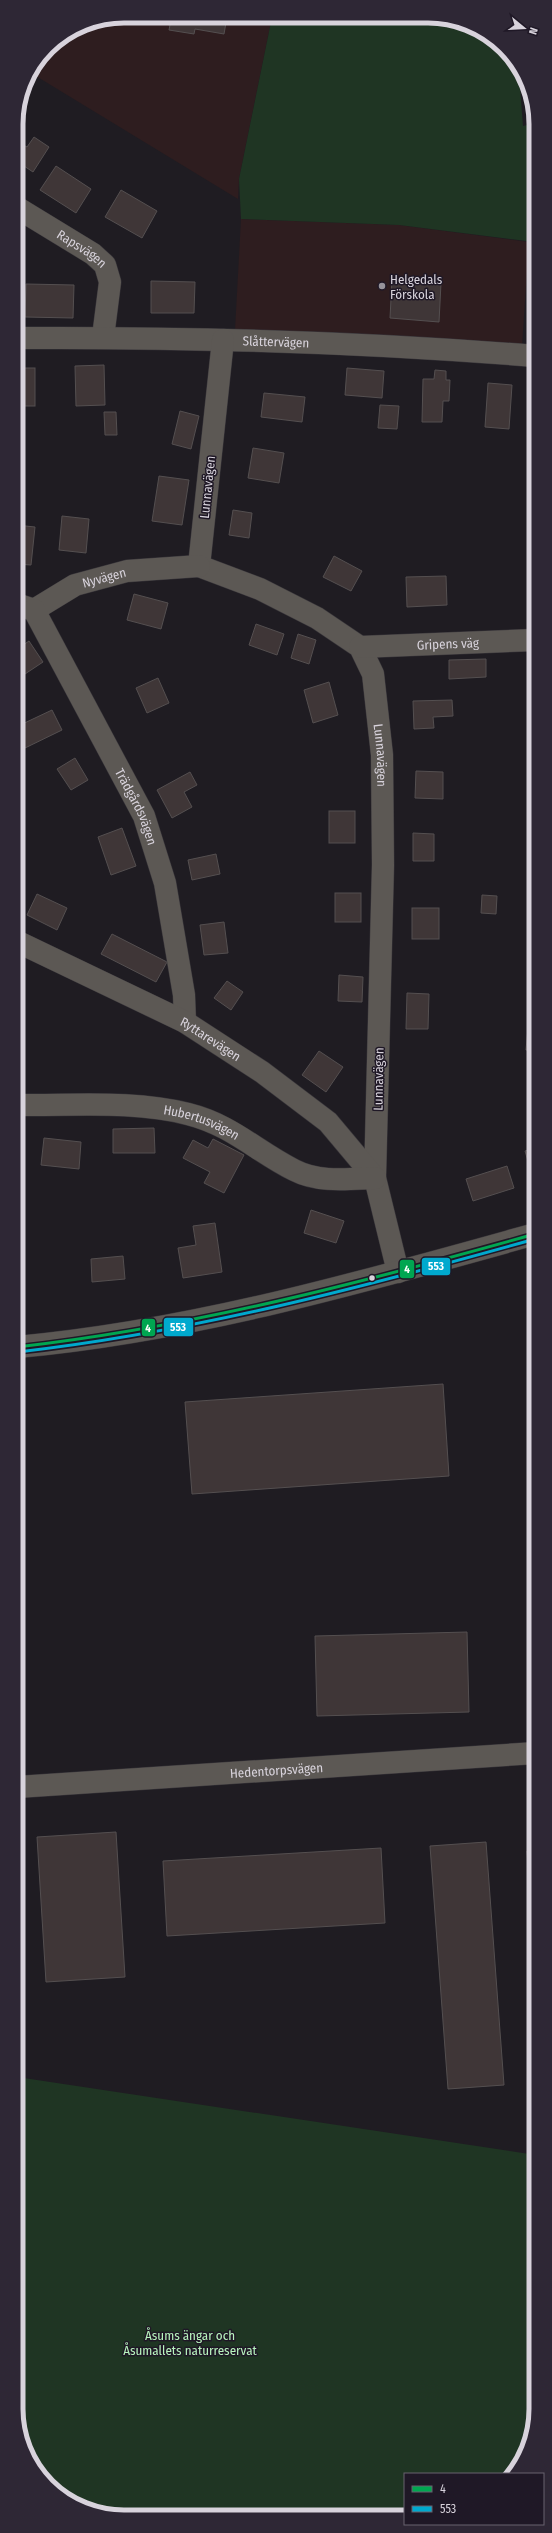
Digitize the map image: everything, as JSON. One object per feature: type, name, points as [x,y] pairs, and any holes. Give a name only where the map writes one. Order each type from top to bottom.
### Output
[{"type":"street","name":"Rapsvägen","points":[[23,211],[93,254],[105,265],[110,282],[103,338]]},
{"type":"street","name":"Slåttervägen","points":[[23,338],[223,340],[445,349],[529,356]]},
{"type":"street","name":"Lunnavägen","points":[[199,566],[223,340]]},
{"type":"street","name":"Nyvägen","points":[[25,607],[75,585],[127,571],[199,566]]},
{"type":"street","points":[[199,566],[266,592],[317,618],[360,647]]},
{"type":"street","name":"Trädgårdsvägen","points":[[25,607],[144,816],[165,883],[184,995],[185,1022]]},
{"type":"street","name":"Gripens väg","points":[[360,647],[529,640]]},
{"type":"street","name":"Lunnavägen","points":[[360,647],[373,674],[382,754],[383,865],[375,1178],[398,1272]]},
{"type":"street","name":"Ryttarevägen","points":[[23,944],[185,1022],[262,1072],[328,1122],[375,1178]]},
{"type":"street","name":"Hubertusvägen","points":[[23,1105],[151,1107],[188,1114],[220,1124],[295,1171],[328,1180],[375,1178]]},
{"type":"street","points":[[23,1346],[115,1334],[199,1319],[398,1272],[529,1236]]},
{"type":"street","name":"Hedentorpsvägen","points":[[23,1786],[529,1753]]},
{"type":"shaded area","points":[[118,23],[271,23],[239,179],[238,199],[36,76],[40,68],[48,57],[68,40],[98,26]]},
{"type":"shaded area","name":"Helgedals Förskola","points":[[241,219],[399,225],[529,242],[522,346],[235,330]]},
{"type":"green space","points":[[271,23],[434,23],[454,26],[467,31],[489,44],[504,57],[519,80],[523,126],[529,124],[529,241],[399,225],[241,219],[239,179]]},
{"type":"green space","name":"Åsums ängar och Åsumallets naturreservat","points":[[23,2078],[529,2154],[529,2415],[526,2435],[519,2454],[506,2473],[404,2473],[404,2510],[118,2510],[92,2505],[63,2489],[48,2476],[33,2454],[26,2435],[24,2422]]},
{"type":"building","points":[[160,23],[226,23],[224,34],[195,29],[194,34],[169,30],[170,25]]},
{"type":"building","points":[[34,137],[49,147],[33,172],[24,166],[23,167],[23,145],[27,147]]},
{"type":"building","points":[[56,166],[91,189],[76,213],[40,190]]},
{"type":"building","points":[[121,190],[157,211],[142,238],[105,217]]},
{"type":"building","points":[[392,280],[441,283],[439,322],[390,318]]},
{"type":"building","points":[[151,281],[195,282],[194,313],[151,313]]},
{"type":"building","points":[[26,284],[74,285],[73,318],[25,317]]},
{"type":"building","points":[[104,365],[105,405],[76,406],[75,366]]},
{"type":"building","points":[[23,368],[35,368],[35,406],[23,406]]},
{"type":"building","points":[[347,368],[384,371],[382,398],[345,395]]},
{"type":"building","points":[[435,370],[446,371],[446,380],[450,380],[449,401],[443,401],[442,422],[422,422],[423,379],[434,379]]},
{"type":"building","points":[[488,383],[512,385],[509,429],[485,427]]},
{"type":"building","points":[[264,393],[305,397],[302,422],[261,417]]},
{"type":"building","points":[[380,405],[399,406],[397,429],[378,428]]},
{"type":"building","points":[[180,411],[199,416],[191,449],[172,444]]},
{"type":"building","points":[[104,412],[116,412],[117,435],[105,435]]},
{"type":"building","points":[[253,448],[284,453],[279,483],[248,478]]},
{"type":"building","points":[[159,476],[189,480],[182,525],[152,521]]},
{"type":"building","points":[[233,510],[252,513],[249,538],[229,535]]},
{"type":"building","points":[[62,516],[89,519],[86,553],[59,550]]},
{"type":"building","points":[[23,526],[35,527],[31,565],[23,564]]},
{"type":"building","points":[[334,556],[362,571],[351,591],[323,577]]},
{"type":"building","points":[[446,576],[447,605],[407,607],[406,577]]},
{"type":"building","points":[[134,594],[168,603],[161,629],[127,620]]},
{"type":"building","points":[[256,624],[284,634],[277,655],[249,645]]},
{"type":"building","points":[[298,634],[316,640],[309,664],[291,658]]},
{"type":"building","points":[[29,641],[43,662],[23,675],[23,645]]},
{"type":"building","points":[[486,659],[486,677],[449,679],[449,660]]},
{"type":"building","points":[[158,678],[169,703],[147,713],[136,688]]},
{"type":"building","points":[[329,682],[338,715],[313,723],[304,690]]},
{"type":"building","points":[[452,700],[453,716],[433,717],[434,728],[414,729],[413,701]]},
{"type":"building","points":[[52,710],[62,730],[25,748],[23,743],[23,724]]},
{"type":"building","points":[[75,758],[88,780],[71,790],[57,769]]},
{"type":"building","points":[[416,771],[443,772],[443,799],[415,798]]},
{"type":"building","points":[[190,772],[197,785],[184,792],[192,807],[172,818],[157,790]]},
{"type":"building","points":[[329,811],[355,811],[355,843],[329,843]]},
{"type":"building","points":[[122,828],[136,866],[111,875],[98,837]]},
{"type":"building","points":[[413,833],[434,834],[434,861],[413,861]]},
{"type":"building","points":[[216,854],[220,874],[192,880],[188,860]]},
{"type":"building","points":[[335,893],[361,893],[361,922],[335,922]]},
{"type":"building","points":[[37,894],[67,908],[57,930],[27,915]]},
{"type":"building","points":[[482,895],[497,896],[496,914],[481,913]]},
{"type":"building","points":[[412,908],[439,908],[439,939],[412,939]]},
{"type":"building","points":[[224,922],[228,953],[204,955],[200,925]]},
{"type":"building","points":[[112,934],[167,962],[156,982],[101,954]]},
{"type":"building","points":[[339,975],[363,977],[362,1002],[338,1001]]},
{"type":"building","points":[[227,981],[243,992],[231,1010],[214,998]]},
{"type":"building","points":[[407,993],[429,994],[428,1029],[406,1029]]},
{"type":"building","points":[[528,1028],[529,1050],[526,1050]]},
{"type":"building","points":[[319,1051],[343,1067],[326,1092],[302,1075]]},
{"type":"building","points":[[154,1128],[155,1153],[113,1153],[113,1129]]},
{"type":"building","points":[[44,1138],[81,1142],[79,1169],[41,1165]]},
{"type":"building","points":[[213,1139],[244,1155],[224,1193],[204,1183],[210,1172],[183,1158],[193,1140],[208,1148]]},
{"type":"building","points":[[529,1150],[529,1164],[525,1151]]},
{"type":"building","points":[[507,1166],[514,1188],[473,1201],[466,1179]]},
{"type":"building","points":[[311,1210],[344,1221],[336,1243],[304,1233]]},
{"type":"building","points":[[215,1223],[222,1272],[183,1278],[178,1248],[196,1245],[193,1226]]},
{"type":"building","points":[[123,1256],[125,1279],[92,1282],[91,1259]]},
{"type":"building","points":[[443,1384],[449,1476],[192,1494],[185,1402]]},
{"type":"building","points":[[467,1632],[469,1712],[317,1716],[315,1636]]},
{"type":"building","points":[[116,1832],[125,1977],[46,1982],[37,1837]]},
{"type":"building","points":[[486,1842],[504,2085],[448,2089],[430,1846]]},
{"type":"building","points":[[381,1848],[385,1923],[167,1936],[163,1861]]},
{"type":"building","points":[[527,1851],[529,1851],[529,1881]]},
{"type":"transit line","name":"4","points":[[23,1346],[149,1328],[214,1315],[343,1286],[529,1236]]},
{"type":"transit line","name":"553","points":[[23,1351],[149,1333],[214,1320],[343,1291],[529,1241]]},
{"type":"place","name":"Helgedals Förskola","points":[[382,286]]}]
